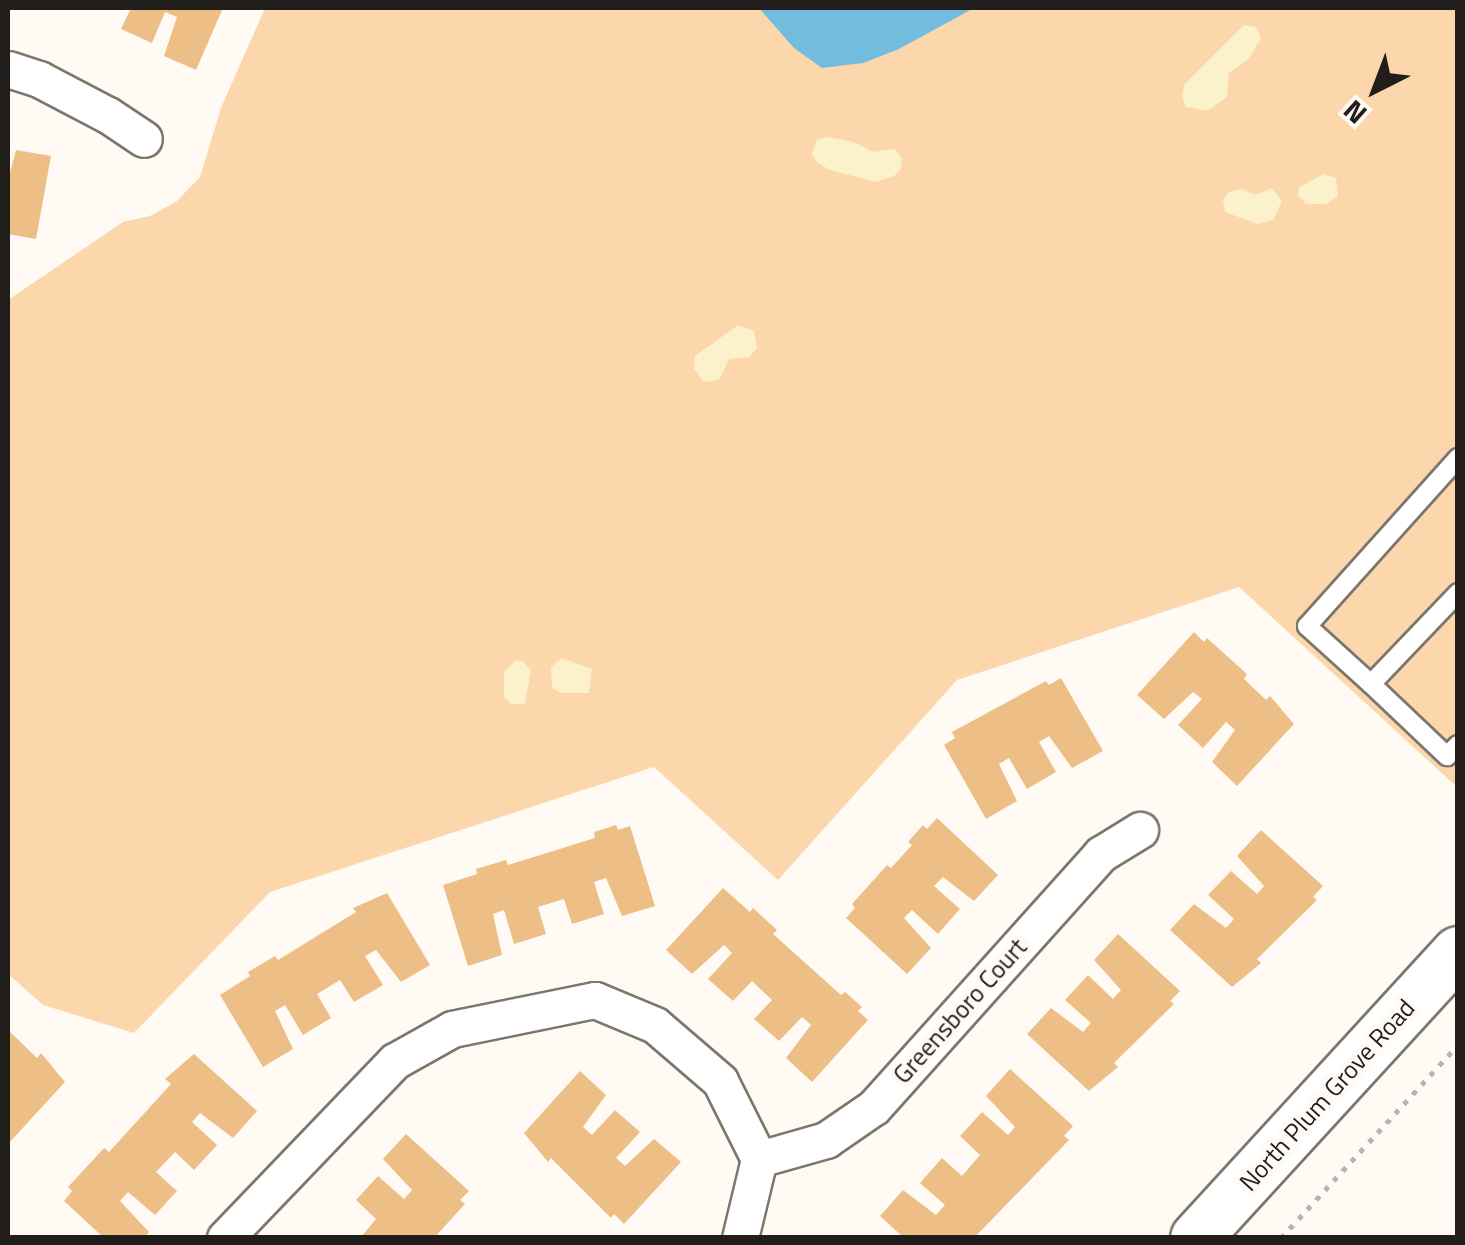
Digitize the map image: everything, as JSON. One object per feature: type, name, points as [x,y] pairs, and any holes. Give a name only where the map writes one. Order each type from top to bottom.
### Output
[{"type":"street","points":[[8,69],[38,79],[108,114],[144,139]]},
{"type":"street","name":"Greensboro Court","points":[[758,1159],[826,1140],[874,1107],[1101,854],[1140,830]]},
{"type":"street","name":"North Plum Grove Road","points":[[1196,1238],[1458,952]]},
{"type":"street","points":[[225,1238],[395,1061],[452,1030],[594,1000],[654,1025],[720,1081],[758,1159],[740,1238]]},
{"type":"lane","points":[[1458,458],[1307,626],[1447,756],[1458,745]]},
{"type":"lane","points":[[1371,684],[1458,593]]},
{"type":"path","points":[[1281,1238],[1458,1045]]},
{"type":"shaded area","points":[[265,8],[1457,8],[1457,787],[1239,587],[957,680],[778,880],[654,767],[270,892],[134,1033],[43,1005],[8,974],[8,300],[123,222],[150,216],[176,202],[200,177],[221,108]]},
{"type":"sand","points":[[1244,25],[1256,27],[1261,38],[1249,58],[1229,73],[1227,97],[1207,111],[1186,107],[1184,85]]},
{"type":"sand","points":[[817,139],[854,142],[873,152],[895,149],[902,159],[901,169],[876,182],[830,170],[812,154]]},
{"type":"sand","points":[[1324,174],[1336,178],[1338,196],[1326,204],[1306,204],[1298,195],[1299,187]]},
{"type":"sand","points":[[1272,188],[1282,201],[1273,220],[1258,224],[1225,212],[1223,201],[1228,192],[1242,189],[1255,195]]},
{"type":"sand","points":[[738,325],[754,331],[757,348],[749,357],[729,359],[719,380],[704,382],[694,369],[695,356]]},
{"type":"sand","points":[[562,658],[592,669],[589,693],[562,693],[552,688],[551,667]]},
{"type":"sand","points":[[515,661],[523,661],[531,670],[525,704],[512,704],[504,697],[504,672]]},
{"type":"water","points":[[759,8],[974,8],[899,49],[863,63],[822,68],[794,48]]},
{"type":"building","points":[[131,8],[223,8],[196,70],[164,56],[177,17],[165,12],[152,43],[121,29]]},
{"type":"building","points":[[16,150],[51,156],[36,239],[8,234],[8,180]]},
{"type":"building","points":[[1194,632],[1204,642],[1207,638],[1247,674],[1244,679],[1266,700],[1270,696],[1294,724],[1237,786],[1212,762],[1235,730],[1226,722],[1203,748],[1178,725],[1202,699],[1193,692],[1164,719],[1137,695]]},
{"type":"building","points":[[1061,678],[1103,751],[1072,768],[1049,736],[1039,742],[1056,772],[1027,789],[1009,758],[999,764],[1017,801],[986,819],[944,745],[955,738],[952,732],[1046,681],[1049,685]]},
{"type":"building","points":[[937,818],[998,875],[974,901],[943,877],[934,886],[960,909],[938,934],[912,910],[904,918],[931,948],[907,974],[846,918],[855,908],[852,904],[887,865],[891,868],[912,845],[908,842],[923,825],[927,829]]},
{"type":"building","points":[[616,825],[618,830],[630,826],[655,906],[622,916],[606,878],[594,882],[604,914],[572,924],[564,899],[538,907],[546,934],[514,944],[504,910],[493,914],[502,955],[468,966],[443,885],[477,874],[476,869],[506,860],[508,865],[595,838],[594,832]]},
{"type":"building","points":[[1261,830],[1323,886],[1313,897],[1317,900],[1257,959],[1261,963],[1232,987],[1170,930],[1194,904],[1226,928],[1234,919],[1208,895],[1231,871],[1257,894],[1264,886],[1237,856]]},
{"type":"building","points":[[723,888],[750,912],[753,908],[777,930],[773,934],[841,995],[845,992],[862,1007],[858,1011],[868,1020],[812,1082],[786,1058],[811,1025],[802,1017],[779,1041],[754,1019],[772,1000],[752,981],[733,1001],[708,979],[732,953],[724,945],[692,974],[666,950]]},
{"type":"building","points":[[387,893],[430,965],[401,982],[376,950],[365,956],[383,985],[354,1002],[340,980],[317,994],[331,1018],[303,1035],[285,1005],[275,1011],[293,1049],[263,1067],[220,995],[250,976],[248,972],[275,956],[278,960],[356,912],[353,908]]},
{"type":"building","points":[[1118,934],[1180,991],[1170,1001],[1174,1004],[1114,1063],[1118,1067],[1089,1091],[1027,1034],[1051,1008],[1083,1032],[1091,1023],[1065,1000],[1088,975],[1113,999],[1121,990],[1094,960]]},
{"type":"building","points":[[8,1030],[37,1058],[41,1053],[65,1082],[8,1144]]},
{"type":"building","points":[[194,1054],[257,1111],[233,1138],[200,1113],[192,1122],[217,1145],[194,1170],[175,1152],[156,1172],[177,1191],[155,1215],[128,1192],[120,1201],[149,1232],[144,1238],[104,1238],[64,1201],[72,1191],[68,1187],[104,1148],[109,1152],[171,1084],[165,1079]]},
{"type":"building","points":[[1010,1069],[1073,1126],[1064,1136],[1069,1140],[974,1238],[904,1238],[880,1216],[903,1190],[936,1215],[945,1205],[920,1183],[942,1158],[962,1176],[980,1155],[960,1136],[982,1112],[1008,1135],[1015,1127],[986,1096]]},
{"type":"building","points":[[580,1071],[606,1095],[583,1127],[592,1135],[615,1110],[640,1132],[616,1158],[625,1166],[654,1139],[681,1162],[624,1224],[614,1214],[611,1218],[551,1158],[548,1162],[524,1133]]},
{"type":"building","points":[[406,1134],[469,1191],[460,1200],[465,1204],[434,1238],[360,1238],[376,1219],[356,1200],[378,1176],[404,1199],[412,1190],[383,1159]]}]
